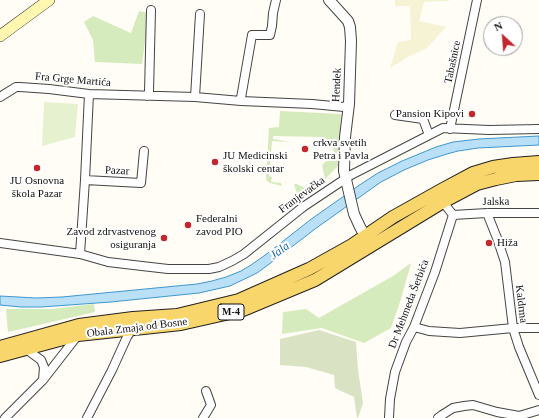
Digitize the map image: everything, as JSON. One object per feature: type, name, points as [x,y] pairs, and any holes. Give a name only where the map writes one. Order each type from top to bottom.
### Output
[{"type":"main road","points":[[0,36],[49,0]]},
{"type":"main road","name":"Obala Zmaja od Bosne","points":[[78,330],[133,318],[177,316],[239,300],[309,269],[365,236],[395,216],[473,173],[500,166],[539,162]]},
{"type":"main road","name":"Obala Zmaja od Bosne","points":[[78,330],[132,329],[181,324],[243,310],[315,280],[365,236],[443,202],[477,184],[516,175],[539,174]]},
{"type":"main road","name":"M-4","points":[[0,347],[78,330]]},
{"type":"main road","name":"M-4","points":[[0,356],[26,349],[78,330]]},
{"type":"street","points":[[241,102],[252,35],[270,35],[276,0]]},
{"type":"street","name":"Hendek","points":[[329,0],[348,21],[350,26],[351,41],[344,171],[354,214],[365,236]]},
{"type":"street","name":"Tabašnice","points":[[450,129],[477,0]]},
{"type":"street","points":[[148,96],[152,10]]},
{"type":"street","points":[[195,97],[200,14]]},
{"type":"street","name":"Fra Grge Martića","points":[[0,97],[16,87],[20,87],[89,94],[195,97],[241,102],[312,104],[344,107],[348,104]]},
{"type":"street","points":[[80,254],[89,94]]},
{"type":"street","points":[[395,115],[422,119],[428,135]]},
{"type":"street","name":"Franjevačka","points":[[0,243],[80,254],[108,262],[168,269],[203,270],[219,267],[244,254],[303,207],[428,135],[443,128],[490,130],[539,129]]},
{"type":"street","name":"Pazar","points":[[85,180],[141,183],[144,151]]},
{"type":"street","points":[[443,202],[453,215]]},
{"type":"street","name":"Jalska","points":[[453,215],[487,213],[539,213]]},
{"type":"street","name":"Kaldrma","points":[[487,213],[505,262],[513,328],[519,347],[539,395]]},
{"type":"street","name":"Dr Mehmeda Šerbića","points":[[389,418],[390,399],[395,372],[435,272],[453,215]]},
{"type":"street","points":[[414,327],[429,331],[460,333],[513,328],[539,328]]},
{"type":"street","points":[[87,418],[132,329]]},
{"type":"street","points":[[5,418],[43,380],[78,330]]},
{"type":"street","points":[[26,349],[41,360],[44,367],[43,380]]},
{"type":"street","points":[[203,418],[211,405],[206,391]]},
{"type":"street","points":[[438,418],[453,408],[474,405],[519,416],[539,410]]},
{"type":"shaded area","points":[[395,0],[449,1],[424,2],[419,21],[446,27],[427,48],[390,68],[398,42],[411,40],[410,6],[395,6]]},
{"type":"green space","points":[[139,11],[149,13],[142,64],[95,62],[93,40],[84,22],[93,16],[131,33]]},
{"type":"green space","points":[[44,102],[78,104],[75,137],[42,146]]},
{"type":"green space","points":[[280,111],[341,114],[338,166],[325,179],[322,165],[335,154],[330,141],[322,140],[322,137],[273,136],[273,139],[291,142],[272,141],[270,164],[273,168],[272,171],[269,171],[269,176],[272,177],[271,182],[281,183],[282,186],[270,183],[266,180],[269,128],[279,127]]},
{"type":"green space","points":[[294,184],[313,189],[301,196],[296,191]]},
{"type":"green space","points":[[411,263],[391,328],[364,343],[322,328],[282,334],[283,312],[306,309],[319,318],[393,276]]},
{"type":"green space","points":[[94,304],[95,312],[8,332],[6,309],[52,309]]},
{"type":"green space","points":[[319,330],[356,342],[358,370],[363,403],[358,418],[354,397],[335,388],[334,375],[306,367],[280,365],[280,339]]},
{"type":"water","name":"Jala","points":[[539,136],[539,145],[478,148],[458,151],[428,160],[404,170],[381,182],[257,273],[230,286],[199,293],[111,302],[41,307],[0,305],[0,296],[36,298],[62,297],[197,284],[226,277],[251,265],[310,220],[361,184],[378,173],[402,161],[436,147],[453,142]]},
{"type":"place","name":"Pansion Kipovi","points":[[472,114]]},
{"type":"place","name":"crkva svetih Petra i Pavla","points":[[305,149]]},
{"type":"place","name":"JU Medicinski školski centar","points":[[215,162]]},
{"type":"place","name":"JU Osnovna škola Pazar","points":[[37,168]]},
{"type":"place","name":"Federalni zavod PIO","points":[[188,225]]},
{"type":"place","name":"Zavod zdrvastvenog osiguranja","points":[[164,238]]},
{"type":"place","name":"Hiža","points":[[489,243]]}]
